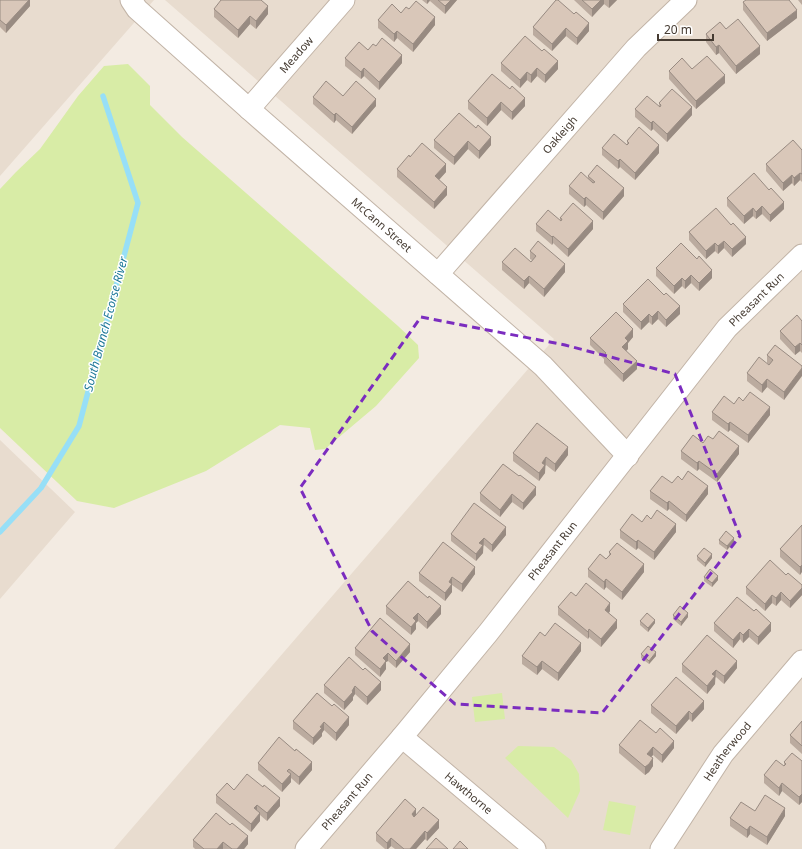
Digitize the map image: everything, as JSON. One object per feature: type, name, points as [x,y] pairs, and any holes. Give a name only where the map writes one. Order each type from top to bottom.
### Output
[{"type":"street","name":"McCann Street","points":[[131,0],[136,9],[542,366],[628,456]]},
{"type":"street","name":"Meadow","points":[[249,109],[344,0]]},
{"type":"street","name":"Oakleigh","points":[[438,274],[636,48],[686,0]]},
{"type":"street","name":"Pheasant Run","points":[[306,849],[402,737],[488,633],[727,328],[802,255]]},
{"type":"street","name":"Heatherwood","points":[[661,849],[723,754],[802,661]]},
{"type":"street","name":"Hawthorne","points":[[402,737],[535,849]]},
{"type":"highlighted area","points":[[421,317],[565,345],[675,374],[740,536],[602,713],[455,704],[372,631],[300,488]]},
{"type":"shaded area","points":[[0,0],[154,0],[0,176]]},
{"type":"shaded area","points":[[165,0],[802,0],[802,849],[114,849],[554,339]]},
{"type":"shaded area","points":[[0,440],[75,512],[0,599]]},
{"type":"green space","points":[[128,64],[150,86],[150,105],[182,137],[398,326],[418,345],[419,358],[376,406],[325,449],[315,450],[310,428],[280,425],[206,471],[114,508],[77,501],[0,428],[0,189],[40,149],[78,96],[104,66]]},
{"type":"green space","points":[[502,693],[505,719],[475,722],[472,697]]},
{"type":"green space","points":[[518,746],[554,747],[571,760],[579,774],[580,791],[568,818],[505,758]]},
{"type":"green space","points":[[609,801],[636,806],[630,835],[603,830]]},
{"type":"building","points":[[0,0],[29,0],[6,25],[0,20]]},
{"type":"building","points":[[221,0],[261,0],[268,6],[256,21],[250,16],[238,30],[214,9]]},
{"type":"building","points":[[438,0],[451,0],[445,6]]},
{"type":"building","points":[[556,0],[558,0],[574,14],[576,12],[589,23],[577,38],[566,28],[552,44],[533,27]]},
{"type":"building","points":[[582,0],[601,0],[592,9]]},
{"type":"building","points":[[746,0],[789,0],[797,10],[767,33],[743,2]]},
{"type":"building","points":[[416,1],[435,17],[413,44],[397,31],[394,34],[378,20],[392,4],[401,13],[406,7],[409,9]]},
{"type":"building","points":[[738,19],[760,46],[736,66],[719,45],[716,47],[706,34],[720,22],[726,29]]},
{"type":"building","points":[[525,36],[542,51],[544,49],[558,61],[545,75],[537,68],[531,75],[527,72],[520,80],[501,63]]},
{"type":"building","points":[[382,38],[402,55],[379,82],[364,68],[361,72],[345,58],[359,42],[368,50],[373,44],[376,46]]},
{"type":"building","points":[[707,56],[725,75],[696,101],[669,71],[682,58],[692,69]]},
{"type":"building","points":[[492,74],[510,89],[512,86],[525,98],[512,112],[501,102],[487,118],[468,101]]},
{"type":"building","points":[[326,81],[343,96],[356,81],[376,99],[352,127],[336,113],[334,115],[313,97]]},
{"type":"building","points":[[672,89],[692,107],[667,134],[653,121],[651,123],[635,109],[647,96],[660,107],[661,105],[659,103]]},
{"type":"building","points":[[459,113],[476,128],[478,125],[491,137],[479,151],[468,141],[454,157],[434,140]]},
{"type":"building","points":[[639,127],[659,145],[635,173],[620,159],[618,161],[602,148],[614,134],[627,145],[629,143],[627,141]]},
{"type":"building","points":[[793,140],[802,150],[802,174],[800,173],[794,178],[792,175],[783,183],[766,164]]},
{"type":"building","points":[[422,143],[446,164],[435,176],[447,187],[434,202],[397,169]]},
{"type":"building","points":[[597,165],[624,188],[603,212],[586,197],[584,199],[569,186],[581,172],[593,183],[595,182],[588,176]]},
{"type":"building","points":[[754,173],[769,190],[771,188],[784,202],[770,215],[762,206],[756,212],[753,208],[744,216],[727,198]]},
{"type":"building","points":[[573,203],[593,221],[568,249],[536,224],[548,210],[561,221],[562,219],[560,218]]},
{"type":"building","points":[[716,208],[731,225],[733,223],[746,237],[732,249],[724,241],[718,246],[715,243],[706,251],[689,232]]},
{"type":"building","points":[[538,241],[565,264],[544,289],[529,276],[524,281],[502,262],[515,248],[531,262],[536,256],[530,251]]},
{"type":"building","points":[[681,243],[697,259],[699,256],[712,270],[699,283],[691,275],[685,281],[682,278],[674,286],[656,268]]},
{"type":"building","points":[[648,279],[664,295],[666,293],[680,306],[666,320],[658,311],[652,317],[649,314],[641,322],[623,304]]},
{"type":"building","points":[[616,312],[633,329],[625,338],[628,341],[622,347],[637,361],[623,374],[604,355],[606,353],[590,338]]},
{"type":"building","points":[[797,315],[802,321],[802,345],[800,343],[795,347],[780,331]]},
{"type":"building","points":[[775,345],[802,366],[784,392],[767,379],[762,385],[747,373],[759,357],[769,365],[773,360],[767,355]]},
{"type":"building","points":[[750,392],[770,407],[748,435],[730,422],[728,424],[712,412],[724,396],[734,404],[739,397],[743,401]]},
{"type":"building","points":[[537,423],[568,447],[555,464],[546,457],[542,463],[545,465],[539,473],[513,453]]},
{"type":"building","points":[[719,431],[739,446],[717,474],[699,461],[697,463],[681,451],[693,435],[703,443],[708,436],[713,439]]},
{"type":"building","points":[[503,464],[536,487],[523,503],[512,494],[500,510],[480,493]]},
{"type":"building","points":[[688,471],[708,486],[686,515],[669,501],[667,503],[650,491],[662,476],[672,483],[678,476],[682,480]]},
{"type":"building","points":[[474,503],[506,527],[492,545],[484,538],[479,543],[483,545],[476,554],[451,534]]},
{"type":"building","points":[[657,510],[676,524],[654,552],[638,540],[636,542],[620,530],[632,514],[642,522],[647,515],[651,519]]},
{"type":"building","points":[[802,525],[802,565],[800,567],[780,549]]},
{"type":"building","points":[[726,531],[734,538],[727,546],[719,540]]},
{"type":"building","points":[[443,542],[475,567],[462,584],[452,577],[449,582],[452,584],[445,593],[419,573]]},
{"type":"building","points":[[617,543],[644,564],[622,592],[606,579],[604,582],[588,569],[600,554],[606,559],[611,554],[609,552]]},
{"type":"building","points":[[704,548],[712,554],[705,563],[697,556]]},
{"type":"building","points":[[770,560],[786,575],[788,573],[802,585],[802,588],[790,601],[781,592],[776,598],[772,595],[765,604],[746,587]]},
{"type":"building","points":[[710,569],[718,576],[712,583],[704,577]]},
{"type":"building","points":[[408,581],[428,598],[429,596],[441,606],[427,622],[418,613],[413,618],[416,621],[411,627],[386,606]]},
{"type":"building","points":[[586,583],[610,603],[605,610],[617,620],[601,639],[589,629],[588,632],[558,607],[571,592],[576,596]]},
{"type":"building","points":[[737,597],[754,611],[756,609],[771,623],[758,637],[749,629],[743,635],[740,632],[733,640],[714,623]]},
{"type":"building","points":[[680,606],[688,613],[681,622],[673,615]]},
{"type":"building","points":[[647,613],[655,620],[648,628],[640,621]]},
{"type":"building","points":[[380,618],[410,644],[396,661],[388,653],[383,658],[386,661],[380,669],[355,648]]},
{"type":"building","points":[[555,623],[581,643],[558,673],[542,661],[537,667],[522,656],[540,632],[545,636]]},
{"type":"building","points":[[707,635],[737,661],[724,676],[716,670],[712,674],[715,676],[707,686],[682,664]]},
{"type":"building","points":[[648,646],[656,652],[649,661],[641,654]]},
{"type":"building","points":[[349,657],[363,670],[365,668],[381,682],[367,697],[355,686],[352,691],[353,692],[344,702],[324,685]]},
{"type":"building","points":[[676,677],[704,701],[692,714],[689,711],[676,726],[651,705]]},
{"type":"building","points":[[317,693],[332,706],[334,704],[349,717],[336,733],[324,722],[320,727],[322,728],[313,738],[293,721]]},
{"type":"building","points":[[640,720],[656,733],[660,728],[674,741],[662,755],[653,747],[647,754],[653,758],[645,767],[619,745]]},
{"type":"building","points":[[802,721],[802,746],[790,735]]},
{"type":"building","points":[[279,737],[295,751],[296,749],[312,762],[299,777],[289,769],[287,771],[291,774],[282,784],[258,763]]},
{"type":"building","points":[[792,753],[802,761],[802,794],[799,797],[782,783],[779,788],[764,775],[776,760],[784,766],[786,764],[784,762]]},
{"type":"building","points":[[247,774],[280,798],[267,813],[257,805],[254,808],[260,813],[251,824],[216,795],[227,783],[234,790]]},
{"type":"building","points":[[765,795],[785,808],[767,837],[750,826],[747,830],[730,818],[741,802],[755,811]]},
{"type":"building","points":[[405,799],[416,809],[412,814],[414,817],[423,807],[439,820],[427,833],[425,831],[410,849],[404,849],[391,838],[387,843],[376,833]]},
{"type":"building","points":[[216,813],[230,825],[232,823],[248,836],[237,849],[232,849],[223,842],[217,849],[204,849],[193,840]]},
{"type":"building","points":[[436,838],[448,849],[426,849]]},
{"type":"building","points":[[460,841],[468,849],[453,849]]},
{"type":"waterway","name":"South Branch Ecorse River","points":[[0,532],[41,488],[79,426],[138,203],[103,96]]}]
